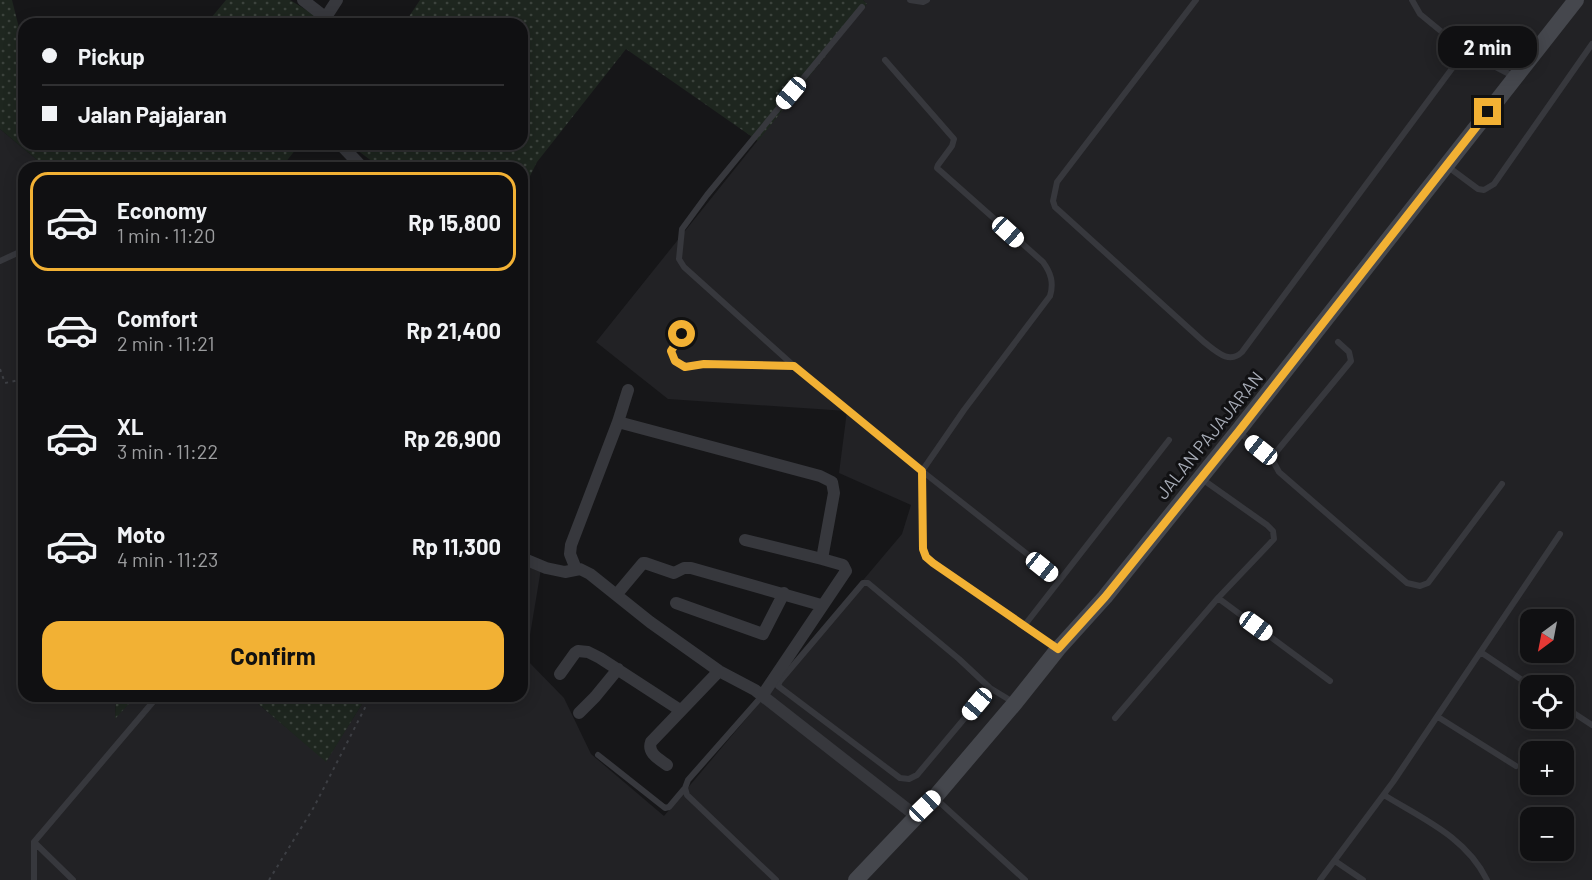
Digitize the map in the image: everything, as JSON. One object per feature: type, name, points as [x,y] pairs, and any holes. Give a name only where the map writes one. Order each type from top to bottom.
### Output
[{"type":"main road","name":"JALAN PAJAJARAN","points":[[856,880],[935,797],[1058,649],[1105,597],[1238,432],[1576,0]]},
{"type":"street","points":[[303,0],[326,18]]},
{"type":"street","points":[[331,18],[337,0]]},
{"type":"street","points":[[346,150],[357,162]]},
{"type":"street","points":[[576,569],[570,554],[571,545],[628,390]]},
{"type":"street","points":[[618,422],[820,476],[832,482],[834,493],[822,559]]},
{"type":"street","points":[[745,540],[843,565],[846,571],[762,696]]},
{"type":"street","points":[[528,560],[546,568],[565,572],[576,569],[590,574],[650,622],[719,671],[762,696],[916,816]]},
{"type":"street","points":[[617,594],[645,563],[674,573],[691,568],[822,605]]},
{"type":"street","points":[[676,603],[763,634],[784,594]]},
{"type":"street","points":[[560,674],[578,651],[588,652],[680,710]]},
{"type":"street","points":[[579,713],[618,669]]},
{"type":"street","points":[[667,765],[650,752],[649,747],[680,710],[719,671]]},
{"type":"lane","points":[[910,0],[922,2],[927,0]]},
{"type":"lane","points":[[1196,0],[1057,182],[1053,201],[1055,207],[1204,342],[1225,357],[1233,358],[1242,352],[1465,51]]},
{"type":"lane","points":[[1412,0],[1420,14],[1465,51],[1515,77]]},
{"type":"lane","points":[[862,8],[707,195],[682,229],[679,259],[684,267],[794,366],[1060,580]]},
{"type":"lane","points":[[1446,165],[1478,189],[1484,190],[1494,184],[1592,44]]},
{"type":"lane","points":[[885,60],[954,139],[954,143],[937,168],[1042,262],[1050,272],[1053,288],[1050,296],[974,395],[922,471],[923,549],[926,557],[933,563],[1058,649]]},
{"type":"lane","points":[[0,261],[18,253]]},
{"type":"lane","points":[[690,323],[671,351],[675,361],[685,367],[704,364],[794,366]]},
{"type":"lane","points":[[1274,461],[1277,451],[1351,362],[1349,352],[1338,342]]},
{"type":"lane","points":[[1238,432],[1274,461],[1279,472],[1407,583],[1420,586],[1428,583],[1502,484]]},
{"type":"lane","points":[[1024,626],[1169,440]]},
{"type":"lane","points":[[1114,718],[1218,598],[1274,539],[1274,534],[1267,525],[1201,478]]},
{"type":"lane","points":[[1320,880],[1384,795],[1482,653],[1560,534]]},
{"type":"lane","points":[[990,688],[917,775],[909,779],[900,778],[778,686],[863,583],[868,583],[990,688],[1015,703]]},
{"type":"lane","points":[[1218,598],[1330,681]]},
{"type":"lane","points":[[1482,653],[1520,679]]},
{"type":"lane","points":[[598,755],[665,808],[669,807],[685,788],[688,780],[762,696]]},
{"type":"lane","points":[[34,880],[34,842],[153,702]]},
{"type":"lane","points":[[1574,713],[1592,725]]},
{"type":"lane","points":[[1438,717],[1516,766]]},
{"type":"lane","points":[[685,788],[687,795],[776,880]]},
{"type":"lane","points":[[1384,795],[1454,838],[1481,867],[1487,880]]},
{"type":"lane","points":[[935,797],[1025,880]]},
{"type":"lane","points":[[34,842],[73,880]]},
{"type":"lane","points":[[1335,861],[1363,880]]},
{"type":"path","points":[[0,369],[5,383],[18,380]]},
{"type":"path","points":[[269,880],[314,807],[368,702]]},
{"type":"shaded area","points":[[0,0],[12,0],[18,24],[18,144],[0,129]]},
{"type":"shaded area","points":[[226,0],[290,0],[319,18],[211,18]]},
{"type":"shaded area","points":[[420,0],[863,0],[867,4],[758,141],[626,49],[537,162],[528,180],[528,162],[373,162],[357,150],[528,150],[528,18],[408,18]]},
{"type":"shaded area","points":[[863,0],[1592,0],[1592,880],[0,880],[0,129],[18,144],[18,150],[25,150],[40,162],[18,162],[18,702],[116,702],[115,718],[130,702],[256,702],[326,761],[363,702],[528,702],[528,661],[564,698],[591,754],[664,816],[902,534],[911,505],[839,473],[847,411],[668,399],[596,342],[867,4]]},
{"type":"shaded area","points":[[25,150],[295,150],[286,162],[40,162]]},
{"type":"shaded area","points":[[528,564],[541,569],[528,647]]},
{"type":"shaded area","points":[[116,702],[131,702],[115,719]]},
{"type":"shaded area","points":[[256,702],[363,702],[326,762]]},
{"type":"route","points":[[682,334],[671,351],[675,361],[685,367],[704,364],[794,366],[922,471],[923,549],[926,557],[1058,649],[1105,597],[1238,432],[1488,112]]}]
